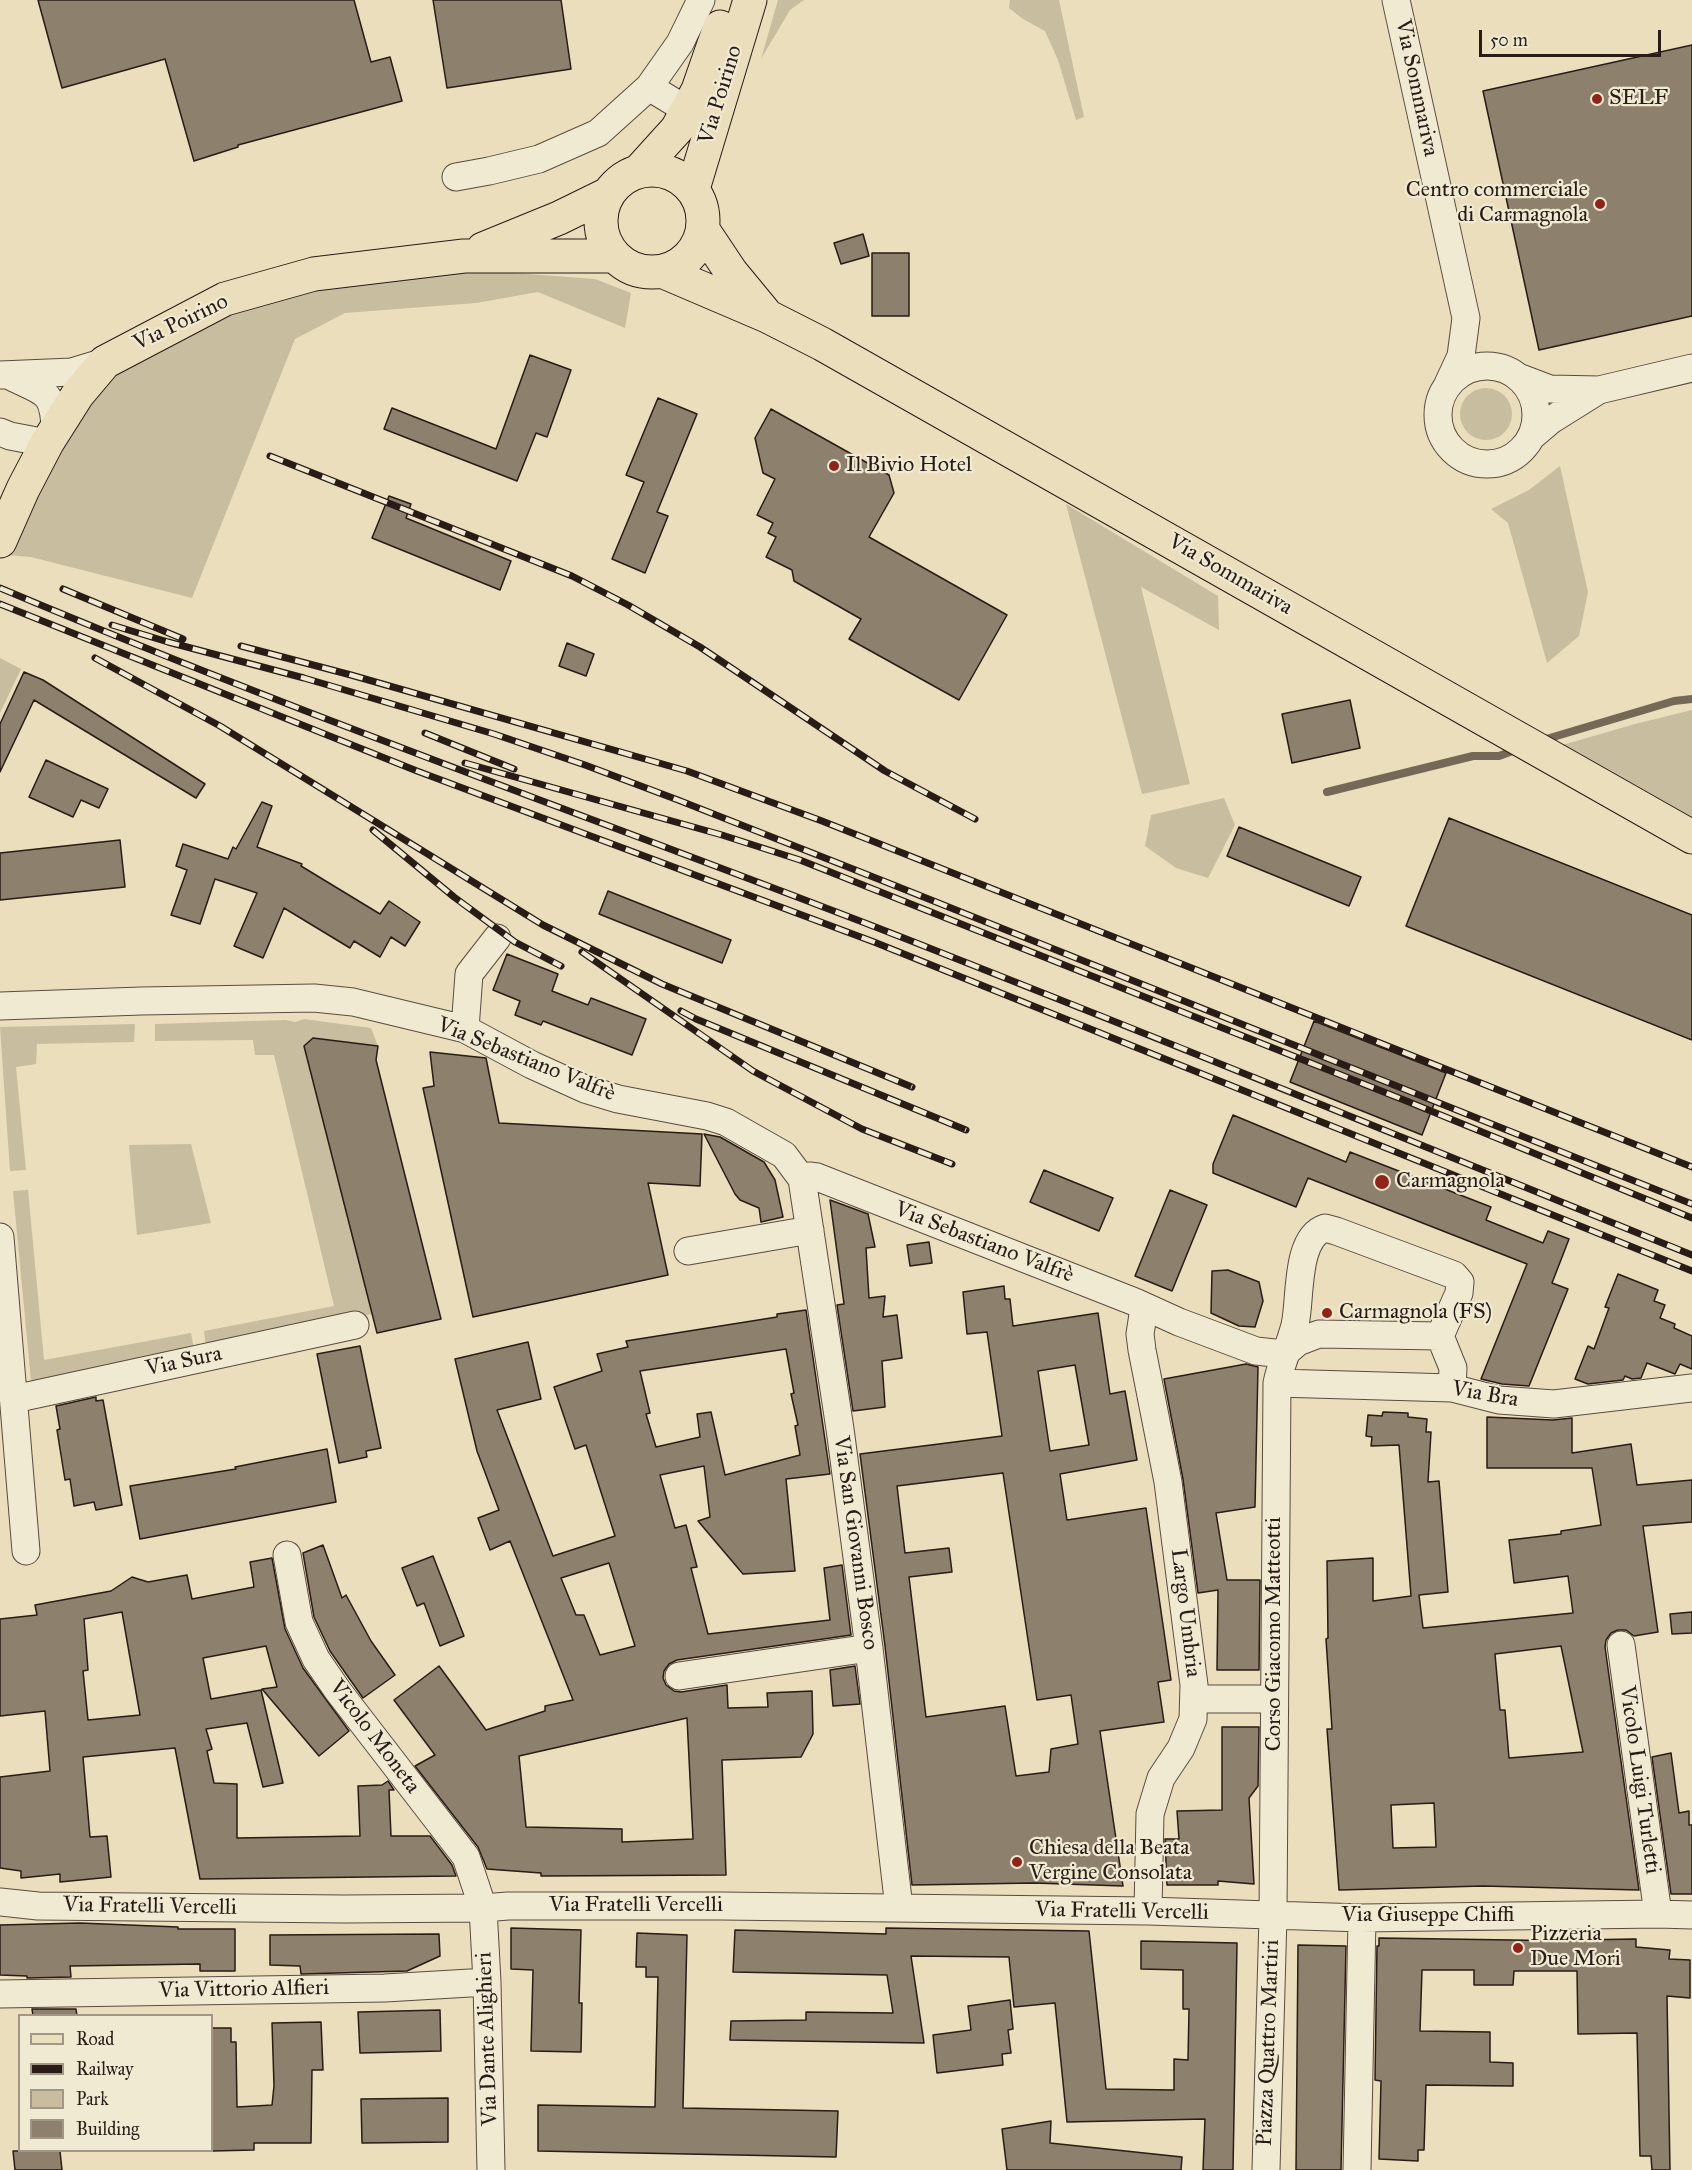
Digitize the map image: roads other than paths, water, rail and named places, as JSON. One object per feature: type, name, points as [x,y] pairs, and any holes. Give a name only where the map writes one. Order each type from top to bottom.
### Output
[{"type":"main road","name":"Via Poirino","points":[[464,256],[559,218],[608,194],[627,176],[639,171],[677,129],[698,90],[729,0]]},
{"type":"main road","name":"Via Poirino","points":[[693,189],[750,0]]},
{"type":"main road","points":[[608,194],[602,209],[600,226],[605,242],[614,256],[624,265],[636,271],[664,272],[678,266],[690,257],[703,230],[700,201],[693,189],[682,179],[668,172],[639,171]]},
{"type":"main road","name":"Via Sommariva","points":[[703,230],[731,272],[767,316]]},
{"type":"main road","name":"Via Poirino","points":[[0,541],[23,489],[51,436],[78,394],[105,362],[225,298],[314,274],[464,256],[614,256]]},
{"type":"main road","name":"Via Sommariva","points":[[664,272],[767,316],[822,344],[1692,837]]},
{"type":"street","points":[[456,177],[539,159],[598,133],[649,87],[680,43],[701,0]]},
{"type":"street","name":"Via Sommariva","points":[[1396,0],[1466,318],[1461,356],[1448,384]]},
{"type":"street","points":[[649,87],[687,110]]},
{"type":"street","name":"Via Sommariva","points":[[1466,318],[1485,347],[1514,374],[1551,389],[1599,390],[1692,368]]},
{"type":"street","points":[[5,375],[72,372],[105,362]]},
{"type":"street","points":[[1491,365],[1514,374],[1531,390],[1536,406],[1536,422],[1532,437],[1522,450],[1509,460],[1494,464],[1477,463],[1461,457],[1449,447],[1441,432],[1438,416],[1440,399],[1448,384],[1460,373],[1476,366],[1491,365]]},
{"type":"street","points":[[0,432],[10,436],[51,436],[55,408],[48,395],[5,375]]},
{"type":"street","name":"Via Sommariva","points":[[1532,437],[1551,420],[1599,390]]},
{"type":"street","points":[[465,1029],[469,974],[498,938]]},
{"type":"street","name":"Via Sebastiano Valfrè","points":[[0,1006],[314,998],[353,1002],[465,1029],[532,1065],[585,1089],[618,1099],[707,1116],[726,1122],[784,1155],[802,1179],[809,1176],[817,1177],[1256,1351],[1284,1354]]},
{"type":"street","name":"Via San Giovanni Bosco","points":[[802,1179],[842,1441],[899,1908]]},
{"type":"street","name":"Corso Giacomo Matteotti","points":[[1273,1916],[1277,1383],[1295,1323],[1304,1256],[1313,1235],[1325,1228],[1454,1275],[1460,1282],[1459,1293],[1440,1336]]},
{"type":"street","points":[[688,1251],[810,1230]]},
{"type":"street","points":[[0,1237],[9,1384],[26,1551]]},
{"type":"street","name":"Largo Umbria","points":[[1144,1308],[1141,1326],[1142,1350],[1168,1482],[1194,1685],[1193,1719],[1181,1748],[1161,1778],[1150,1814],[1148,1911]]},
{"type":"street","name":"Via Sura","points":[[9,1384],[355,1325]]},
{"type":"street","points":[[1284,1354],[1298,1342],[1319,1334],[1440,1336],[1453,1368],[1452,1388]]},
{"type":"street","name":"Via Bra","points":[[1277,1383],[1452,1388],[1499,1400],[1554,1404],[1692,1388]]},
{"type":"street","name":"Vicolo Moneta","points":[[287,1555],[299,1622],[316,1659],[466,1857],[483,1908]]},
{"type":"street","name":"Vicolo Luigi Turletti","points":[[1621,1646],[1658,1914]]},
{"type":"street","points":[[679,1676],[869,1648]]},
{"type":"street","points":[[1194,1699],[1274,1699]]},
{"type":"street","name":"Via Fratelli Vercelli","points":[[0,1902],[73,1906],[483,1908],[722,1906],[1148,1911],[1273,1916]]},
{"type":"street","name":"Via Dante Alighieri","points":[[483,1908],[492,2170]]},
{"type":"street","name":"Via Giuseppe Chiffi","points":[[1273,1916],[1362,1918],[1692,1915]]},
{"type":"street","name":"Piazza Quattro Martiri","points":[[1266,2170],[1273,1916]]},
{"type":"street","points":[[1357,2170],[1362,1918]]},
{"type":"street","name":"Via Vittorio Alfieri","points":[[0,1994],[373,1989],[487,1982]]},
{"type":"waterway","points":[[1543,740],[1674,701],[1692,699]]},
{"type":"waterway","points":[[1327,792],[1473,756],[1499,756],[1518,749]]},
{"type":"railway","points":[[270,456],[572,576],[628,605],[700,647],[885,771],[975,819]]},
{"type":"railway","points":[[0,588],[218,677],[980,968],[1692,1255]]},
{"type":"railway","points":[[63,589],[183,639]]},
{"type":"railway","points":[[0,604],[417,771],[874,942],[1692,1271]]},
{"type":"railway","points":[[112,625],[494,734],[585,765],[896,886],[1692,1204]]},
{"type":"railway","points":[[241,646],[687,771],[822,821],[1692,1167]]},
{"type":"railway","points":[[95,658],[220,726],[543,925],[662,984],[912,1087]]},
{"type":"railway","points":[[425,733],[514,769]]},
{"type":"railway","points":[[465,763],[722,835],[800,860],[1409,1102],[1692,1218]]},
{"type":"railway","points":[[373,830],[454,897],[515,942],[561,966]]},
{"type":"railway","points":[[582,952],[753,1071],[862,1129],[952,1164]]},
{"type":"railway","points":[[681,1011],[966,1130]]},
{"type":"place","name":"SELF","points":[[1597,99]]},
{"type":"place","name":"Centro commerciale di Carmagnola","points":[[1600,204]]},
{"type":"place","name":"Il Bivio Hotel","points":[[834,466]]},
{"type":"place","name":"Carmagnola","points":[[1382,1182]]},
{"type":"place","name":"Carmagnola (FS)","points":[[1327,1313]]},
{"type":"place","name":"Chiesa della Beata Vergine Consolata","points":[[1017,1862]]},
{"type":"place","name":"Pizzeria Due Mori","points":[[1518,1948]]}]
